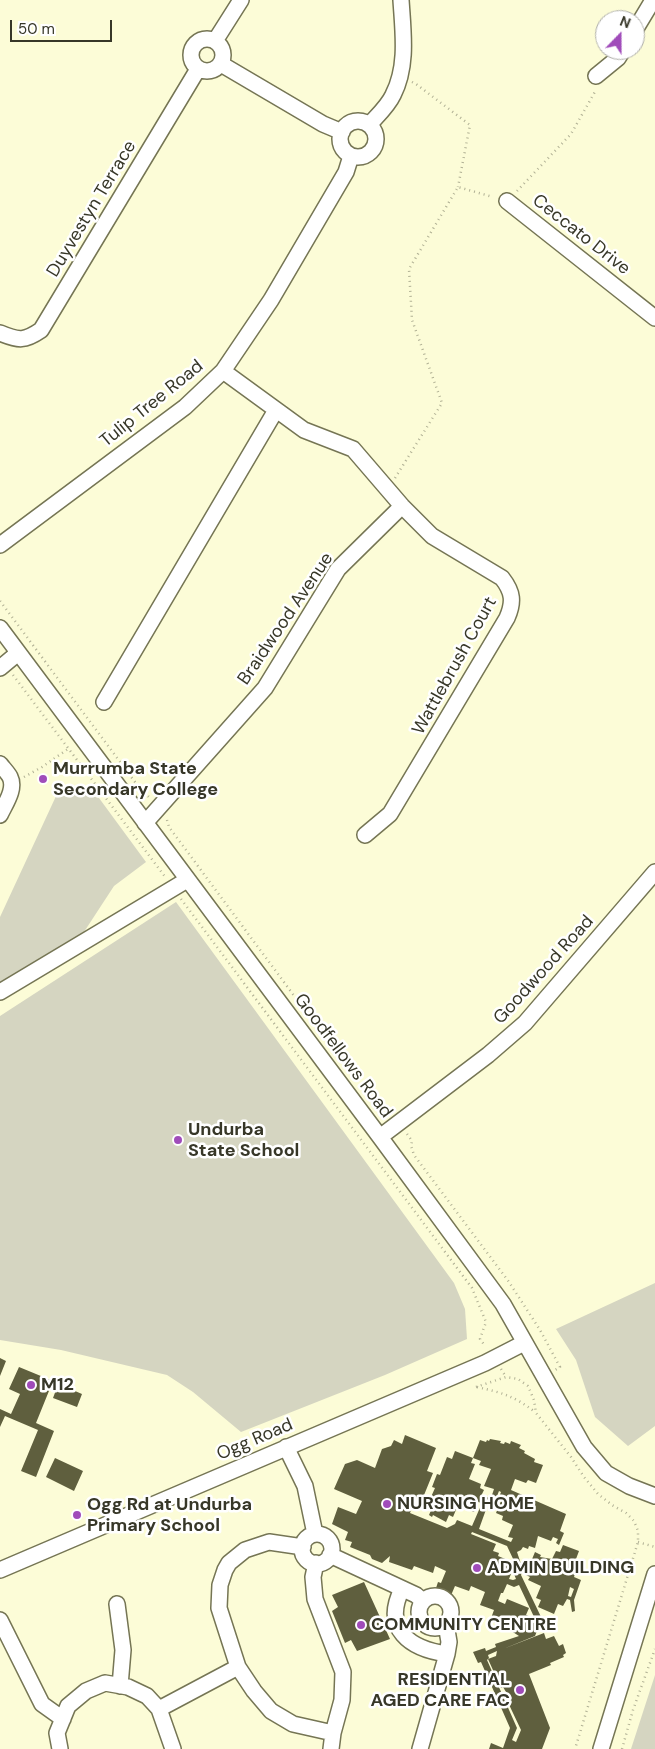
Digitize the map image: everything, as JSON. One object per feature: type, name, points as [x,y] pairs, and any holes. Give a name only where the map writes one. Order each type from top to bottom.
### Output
[{"type":"street","points":[[215,41],[241,0]]},
{"type":"street","points":[[369,125],[393,96],[400,77],[404,57],[401,0]]},
{"type":"street","points":[[645,13],[653,0]]},
{"type":"street","points":[[201,40],[215,41],[220,44],[224,52],[221,64],[217,69],[209,72],[198,69],[191,61],[193,47],[201,40]]},
{"type":"street","points":[[596,76],[616,60]]},
{"type":"street","points":[[221,64],[324,124],[342,132]]},
{"type":"street","name":"Duyvestyn Terrace","points":[[0,333],[12,338],[28,338],[41,330],[198,69]]},
{"type":"street","points":[[359,121],[369,125],[375,134],[375,145],[372,150],[362,156],[351,156],[341,143],[342,132],[344,128],[359,121]]},
{"type":"street","name":"Tulip Tree Road","points":[[0,545],[184,407],[222,371],[271,300],[346,172],[351,156]]},
{"type":"street","name":"Ceccato Drive","points":[[507,201],[655,318]]},
{"type":"street","name":"Wattlebrush Court","points":[[222,371],[304,430],[353,449],[402,506],[440,542],[502,578],[510,588],[513,599],[507,618],[390,814],[365,835]]},
{"type":"street","points":[[104,702],[276,410]]},
{"type":"street","name":"Braidwood Avenue","points":[[145,823],[265,688],[338,569],[402,506]]},
{"type":"street","name":"Goodfellows Road","points":[[0,628],[503,1304],[584,1447],[606,1473],[629,1486],[655,1496]]},
{"type":"street","points":[[2,666],[18,654]]},
{"type":"street","points":[[0,764],[10,776],[12,784],[11,792],[0,815]]},
{"type":"street","name":"Goodwood Road","points":[[380,1137],[488,1055],[525,1023],[655,872]]},
{"type":"street","points":[[0,992],[187,880]]},
{"type":"street","name":"Ogg Road","points":[[0,1570],[494,1359],[524,1343]]},
{"type":"street","points":[[286,1447],[305,1486],[315,1534]]},
{"type":"street","points":[[315,1534],[323,1535],[330,1541],[332,1551],[330,1556],[323,1562],[316,1563],[306,1558],[303,1554],[303,1546],[305,1540],[315,1534]]},
{"type":"street","points":[[303,1546],[269,1542],[245,1550],[229,1563],[225,1570],[219,1591],[218,1608],[238,1667],[254,1691],[271,1711],[292,1724],[333,1733]]},
{"type":"street","points":[[330,1556],[416,1595],[423,1601]]},
{"type":"street","points":[[316,1563],[313,1577],[315,1599],[343,1672],[342,1700],[333,1733],[331,1749]]},
{"type":"street","points":[[601,1749],[655,1574]]},
{"type":"street","points":[[402,1589],[397,1599],[394,1614],[399,1627],[406,1637],[418,1647],[430,1652],[447,1654]]},
{"type":"street","points":[[430,1596],[444,1599],[451,1608],[450,1619],[446,1624],[436,1629],[421,1622],[418,1612],[423,1601],[430,1596]]},
{"type":"street","points":[[117,1604],[123,1650],[120,1686]]},
{"type":"street","points":[[0,1620],[42,1704],[63,1719]]},
{"type":"street","points":[[420,1749],[447,1654],[449,1642],[446,1624]]},
{"type":"street","points":[[159,1709],[238,1667]]},
{"type":"street","points":[[60,1749],[57,1733],[68,1706],[86,1691],[105,1683],[128,1687],[147,1696],[159,1709],[173,1749]]},
{"type":"path","points":[[458,187],[507,201],[571,134],[596,90],[596,76]]},
{"type":"path","points":[[388,490],[442,403],[412,320],[410,269],[458,187],[470,125],[416,84],[400,77]]},
{"type":"path","points":[[0,601],[138,786],[167,819],[169,827],[300,1003]]},
{"type":"path","points":[[2,666],[68,748],[472,1288],[486,1322],[480,1339],[506,1377]]},
{"type":"path","points":[[12,784],[42,767],[68,748]]},
{"type":"path","points":[[366,1093],[375,1102],[384,1105],[398,1124]]},
{"type":"path","points":[[536,1413],[534,1400],[528,1386],[518,1378],[506,1377],[476,1387],[501,1392],[518,1399],[536,1413],[598,1494],[626,1513],[634,1521],[638,1531],[638,1542],[575,1749]]},
{"type":"path","points":[[638,1542],[655,1547]]},
{"type":"path","points":[[622,1749],[633,1710],[655,1649]]},
{"type":"green space","points":[[67,789],[99,798],[146,862],[114,886],[82,935],[0,987],[0,917],[57,794]]},
{"type":"green space","name":"Undurba State School","points":[[176,902],[454,1283],[465,1309],[467,1339],[385,1375],[241,1432],[193,1392],[167,1375],[61,1350],[0,1340],[0,1016]]},
{"type":"green space","points":[[655,1283],[655,1426],[628,1446],[595,1417],[576,1360],[556,1329]]},
{"type":"green space","points":[[655,1675],[655,1749],[631,1749]]},
{"type":"building","points":[[0,1358],[6,1361],[0,1376]]},
{"type":"building","points":[[19,1367],[53,1381],[36,1423],[54,1431],[36,1477],[21,1471],[38,1430],[5,1416],[0,1427],[0,1409],[11,1414],[20,1394],[9,1389]]},
{"type":"building","points":[[59,1382],[82,1394],[77,1407],[53,1398]]},
{"type":"building","points":[[405,1435],[436,1448],[427,1471],[433,1473],[422,1500],[416,1497],[410,1513],[447,1528],[455,1524],[457,1520],[472,1526],[482,1503],[478,1502],[474,1512],[458,1505],[453,1517],[449,1515],[446,1522],[433,1515],[432,1517],[429,1515],[432,1508],[427,1506],[435,1488],[432,1487],[437,1474],[440,1475],[447,1457],[452,1459],[455,1451],[473,1458],[480,1440],[486,1442],[490,1439],[501,1441],[500,1443],[504,1444],[505,1442],[510,1444],[511,1441],[521,1445],[519,1448],[525,1451],[524,1453],[535,1459],[534,1462],[543,1465],[536,1483],[528,1480],[526,1483],[515,1479],[511,1490],[566,1514],[560,1531],[564,1533],[559,1545],[556,1543],[558,1539],[553,1537],[551,1541],[538,1536],[535,1548],[529,1546],[528,1549],[523,1547],[517,1552],[521,1564],[527,1562],[530,1564],[535,1552],[541,1555],[540,1557],[552,1559],[556,1551],[560,1552],[563,1545],[579,1551],[576,1559],[580,1561],[574,1577],[581,1580],[574,1600],[575,1611],[572,1612],[570,1600],[567,1599],[563,1606],[558,1604],[554,1614],[538,1607],[541,1600],[536,1598],[541,1586],[528,1580],[530,1577],[526,1575],[528,1570],[522,1572],[521,1575],[542,1619],[535,1636],[503,1649],[544,1633],[546,1639],[554,1636],[559,1646],[563,1644],[566,1653],[563,1655],[564,1657],[550,1663],[551,1665],[529,1674],[550,1728],[542,1749],[489,1749],[491,1743],[503,1748],[510,1728],[481,1662],[478,1663],[473,1652],[485,1648],[486,1651],[496,1647],[495,1644],[519,1636],[505,1627],[503,1631],[494,1627],[496,1623],[490,1621],[494,1610],[480,1605],[485,1592],[471,1586],[469,1591],[455,1586],[449,1600],[434,1594],[438,1582],[441,1583],[446,1571],[435,1566],[433,1573],[414,1566],[412,1570],[389,1562],[390,1556],[382,1563],[372,1559],[370,1555],[350,1547],[352,1542],[345,1540],[348,1532],[332,1524],[338,1507],[356,1514],[362,1501],[334,1489],[345,1464],[357,1460],[375,1468],[382,1449],[391,1446],[394,1440],[402,1444]],"holes":[[[473,1458],[481,1461],[479,1465],[491,1469],[484,1486],[494,1489],[492,1495],[486,1498],[481,1496],[484,1490],[480,1488],[481,1484],[469,1479],[475,1464],[471,1463]],[[499,1491],[501,1492],[498,1500],[501,1501],[496,1513],[503,1516],[502,1520],[513,1525],[508,1537],[513,1538],[511,1542],[479,1529],[488,1504],[495,1501]],[[472,1532],[507,1546],[515,1563],[498,1556],[499,1553],[493,1551],[496,1544],[471,1534]],[[515,1564],[517,1568],[514,1574],[516,1579],[509,1579]],[[507,1584],[514,1587],[519,1585],[535,1619],[534,1623],[532,1622],[534,1618],[526,1615],[529,1608],[507,1599],[505,1604],[498,1601],[501,1593],[503,1593]],[[570,1587],[574,1589],[571,1597],[568,1596]],[[497,1651],[496,1656],[488,1659],[488,1655]],[[488,1659],[501,1688],[503,1687],[506,1692],[504,1694],[521,1730],[516,1742],[512,1740],[517,1728],[487,1660]]]},
{"type":"building","points":[[55,1458],[83,1471],[74,1491],[46,1477]]},
{"type":"building","name":"COMMUNITY CENTRE","points":[[364,1582],[390,1639],[357,1651],[351,1640],[345,1643],[332,1611],[338,1607],[332,1595]]},
{"type":"place","name":"Murrumba State Secondary College","points":[[43,779]]},
{"type":"place","name":"Undurba State School","points":[[178,1140]]},
{"type":"place","name":"M12","points":[[31,1385]]},
{"type":"place","name":"NURSING HOME","points":[[387,1504]]},
{"type":"place","name":"Ogg Rd at Undurba Primary School","points":[[77,1515]]},
{"type":"place","name":"ADMIN BUILDING","points":[[477,1568]]},
{"type":"place","name":"COMMUNITY CENTRE","points":[[361,1625]]},
{"type":"place","name":"RESIDENTIAL AGED CARE FAC","points":[[520,1690]]}]
